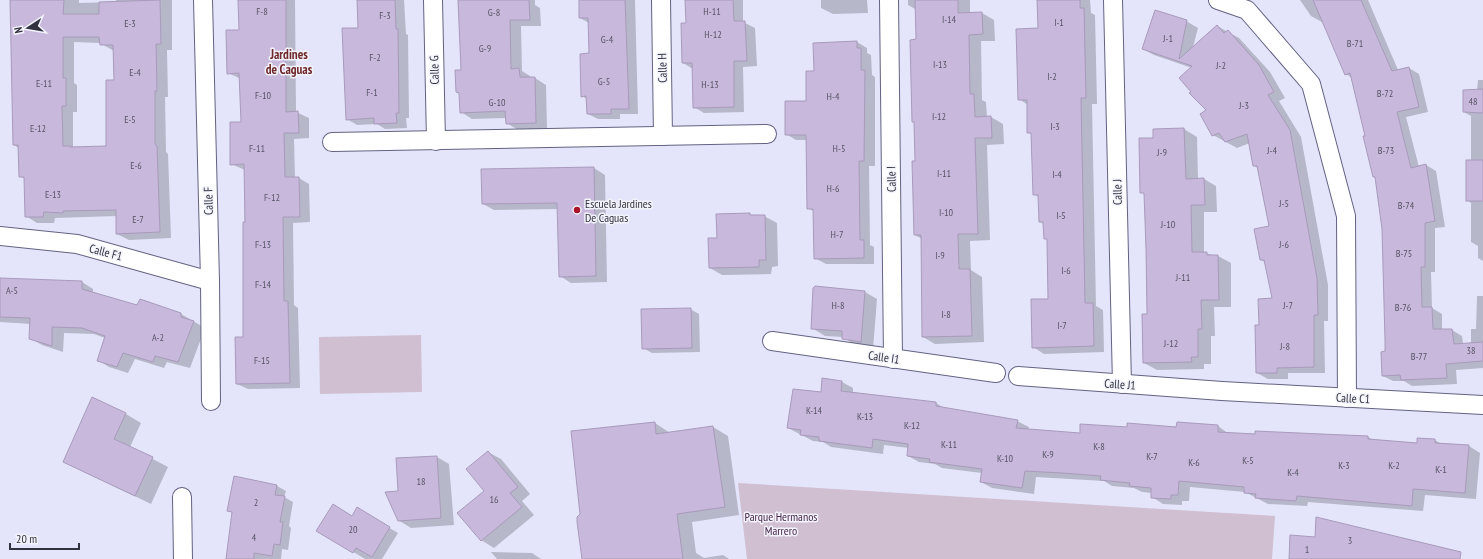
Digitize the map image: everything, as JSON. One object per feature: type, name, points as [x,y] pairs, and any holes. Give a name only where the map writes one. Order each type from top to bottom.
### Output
[{"type":"street","name":"Calle F","points":[[203,0],[210,281],[211,401]]},
{"type":"street","name":"Calle G","points":[[433,0],[436,141]]},
{"type":"street","name":"Calle H","points":[[661,0],[664,136]]},
{"type":"street","name":"Calle I","points":[[889,0],[893,359]]},
{"type":"street","name":"Calle J","points":[[1113,0],[1122,384]]},
{"type":"street","points":[[1218,0],[1247,10],[1311,84],[1346,216],[1347,398]]},
{"type":"street","points":[[332,142],[767,134]]},
{"type":"street","name":"Calle F1","points":[[0,236],[77,244],[210,281]]},
{"type":"street","name":"Calle I1","points":[[772,341],[996,373]]},
{"type":"street","name":"Calle J1","points":[[1018,376],[1222,391]]},
{"type":"street","name":"Calle C1","points":[[1222,391],[1483,405]]},
{"type":"street","points":[[182,497],[183,559]]},
{"type":"green space","points":[[421,335],[422,392],[320,394],[319,337]]},
{"type":"green space","name":"Parque Hermanos Marrero","points":[[738,483],[1275,516],[1272,559],[747,559]]},
{"type":"building","points":[[10,0],[64,0],[63,14],[99,14],[99,2],[160,0],[161,44],[156,44],[157,91],[155,91],[155,144],[157,146],[160,232],[116,234],[116,210],[63,211],[63,213],[44,212],[43,217],[25,217],[24,177],[19,177],[18,145],[13,145]],"holes":[[[63,37],[99,37],[100,45],[113,45],[114,80],[106,80],[106,146],[63,146],[62,106],[66,106],[66,78],[63,78]]]},
{"type":"building","points":[[238,0],[286,0],[286,112],[298,111],[299,133],[284,133],[285,177],[299,177],[300,217],[283,217],[284,301],[288,301],[290,383],[236,384],[235,337],[243,337],[243,222],[245,222],[244,164],[230,165],[230,122],[241,122],[239,73],[227,74],[226,30],[239,30]]},
{"type":"building","points":[[357,0],[395,0],[396,29],[398,29],[399,113],[396,113],[397,123],[374,124],[374,118],[346,120],[342,28],[358,28]]},
{"type":"building","points":[[458,0],[529,0],[530,20],[510,20],[511,69],[519,68],[520,77],[535,77],[536,123],[506,124],[505,111],[460,113],[459,93],[456,92],[455,70],[461,70]]},
{"type":"building","points":[[579,0],[625,0],[629,109],[611,109],[611,114],[587,114],[586,96],[581,97],[580,54],[589,53],[588,18],[579,18]]},
{"type":"building","points":[[685,0],[733,0],[734,21],[745,21],[747,61],[734,61],[734,107],[693,108],[692,63],[682,63],[681,23],[686,23]]},
{"type":"building","points":[[915,0],[958,0],[958,13],[982,12],[983,34],[969,35],[970,94],[974,94],[975,117],[991,116],[992,138],[975,138],[978,234],[958,234],[959,269],[970,269],[972,336],[922,337],[921,235],[914,235],[912,161],[915,161],[914,122],[912,122],[910,40],[916,39]]},
{"type":"building","points":[[1037,0],[1080,0],[1080,8],[1084,8],[1086,98],[1081,98],[1085,303],[1093,303],[1094,346],[1032,348],[1031,299],[1048,299],[1047,239],[1044,239],[1043,222],[1039,222],[1038,195],[1033,195],[1031,133],[1027,133],[1027,100],[1018,100],[1016,29],[1038,28]]},
{"type":"building","points":[[1313,0],[1361,0],[1392,71],[1409,67],[1419,107],[1397,112],[1411,168],[1426,164],[1435,221],[1425,223],[1425,267],[1421,267],[1422,307],[1432,307],[1433,329],[1452,329],[1454,344],[1483,342],[1483,361],[1446,364],[1447,378],[1401,380],[1400,375],[1382,376],[1381,352],[1385,351],[1385,340],[1382,229],[1375,177],[1373,177],[1363,136],[1365,136],[1350,73],[1345,75]]},
{"type":"building","points":[[1155,10],[1187,20],[1179,59],[1217,25],[1224,33],[1228,30],[1259,65],[1274,92],[1268,95],[1290,130],[1317,278],[1318,315],[1314,315],[1314,367],[1277,368],[1277,373],[1256,373],[1255,325],[1259,325],[1258,299],[1272,298],[1264,260],[1260,260],[1254,229],[1269,226],[1257,166],[1253,166],[1247,134],[1225,142],[1219,133],[1212,136],[1200,114],[1206,110],[1189,93],[1191,92],[1179,78],[1192,66],[1142,49]]},
{"type":"building","points":[[857,41],[857,48],[861,48],[861,70],[865,70],[864,161],[859,161],[860,240],[864,240],[864,258],[814,259],[813,209],[807,209],[806,135],[785,135],[785,101],[806,101],[806,71],[814,71],[813,43]]},
{"type":"building","points":[[1483,89],[1483,113],[1463,112],[1463,90]]},
{"type":"building","points":[[1184,128],[1186,179],[1204,178],[1205,205],[1191,205],[1192,252],[1207,252],[1207,255],[1218,255],[1219,300],[1201,300],[1202,329],[1198,329],[1198,357],[1191,357],[1192,362],[1143,363],[1142,314],[1147,314],[1146,249],[1144,193],[1140,193],[1139,138],[1153,138],[1153,129]]},
{"type":"building","points":[[1466,160],[1483,160],[1483,201],[1466,201]]},
{"type":"building","points":[[594,167],[596,276],[559,277],[557,203],[482,204],[481,169]]},
{"type":"building","points":[[750,213],[750,215],[765,215],[766,260],[759,260],[759,267],[709,268],[708,238],[717,238],[716,214]]},
{"type":"building","points":[[0,278],[82,281],[82,289],[137,305],[140,299],[181,313],[181,317],[194,321],[178,362],[155,356],[153,362],[123,353],[117,367],[97,361],[105,336],[82,328],[52,327],[52,346],[29,339],[30,318],[0,317]]},
{"type":"building","points":[[815,286],[865,291],[861,342],[842,339],[842,331],[811,329],[813,288]]},
{"type":"building","points":[[691,308],[692,348],[642,349],[641,309]]},
{"type":"building","points":[[822,378],[842,381],[841,391],[936,402],[936,406],[1018,420],[1016,428],[1080,433],[1080,424],[1127,427],[1127,423],[1176,427],[1177,422],[1218,425],[1218,432],[1255,434],[1255,431],[1368,436],[1368,439],[1417,443],[1417,438],[1435,439],[1435,443],[1469,445],[1465,493],[1413,489],[1412,506],[1297,496],[1296,501],[1255,498],[1256,494],[1244,493],[1244,487],[1179,481],[1178,495],[1171,495],[1171,499],[1151,498],[1151,488],[1129,486],[1130,483],[1100,480],[1101,476],[1062,473],[1025,471],[1022,488],[980,482],[982,469],[929,462],[930,459],[907,456],[908,444],[873,439],[872,448],[819,441],[819,437],[800,435],[801,430],[787,428],[793,389],[821,392]]},
{"type":"building","points":[[92,397],[126,413],[114,439],[153,457],[135,496],[63,462]]},
{"type":"building","points":[[655,422],[656,434],[713,426],[725,507],[677,514],[683,559],[582,559],[577,522],[577,517],[580,514],[571,431]]},
{"type":"building","points":[[488,451],[518,487],[510,493],[522,507],[481,541],[457,513],[484,491],[466,469]]},
{"type":"building","points":[[437,456],[441,518],[398,521],[385,492],[398,491],[396,458]]},
{"type":"building","points":[[234,476],[277,485],[275,495],[285,496],[280,522],[283,522],[280,545],[274,544],[272,556],[254,553],[254,559],[226,559],[232,512],[227,511]]},
{"type":"building","points":[[333,504],[352,516],[357,507],[390,527],[372,557],[356,548],[353,553],[316,531]]},
{"type":"building","points":[[1316,517],[1461,552],[1460,559],[1289,559],[1290,535],[1315,537]]},
{"type":"place","name":"Escuela Jardines De Caguas","points":[[577,210]]},
{"type":"district","name":"Jardines de Caguas","points":[[289,62]]}]
